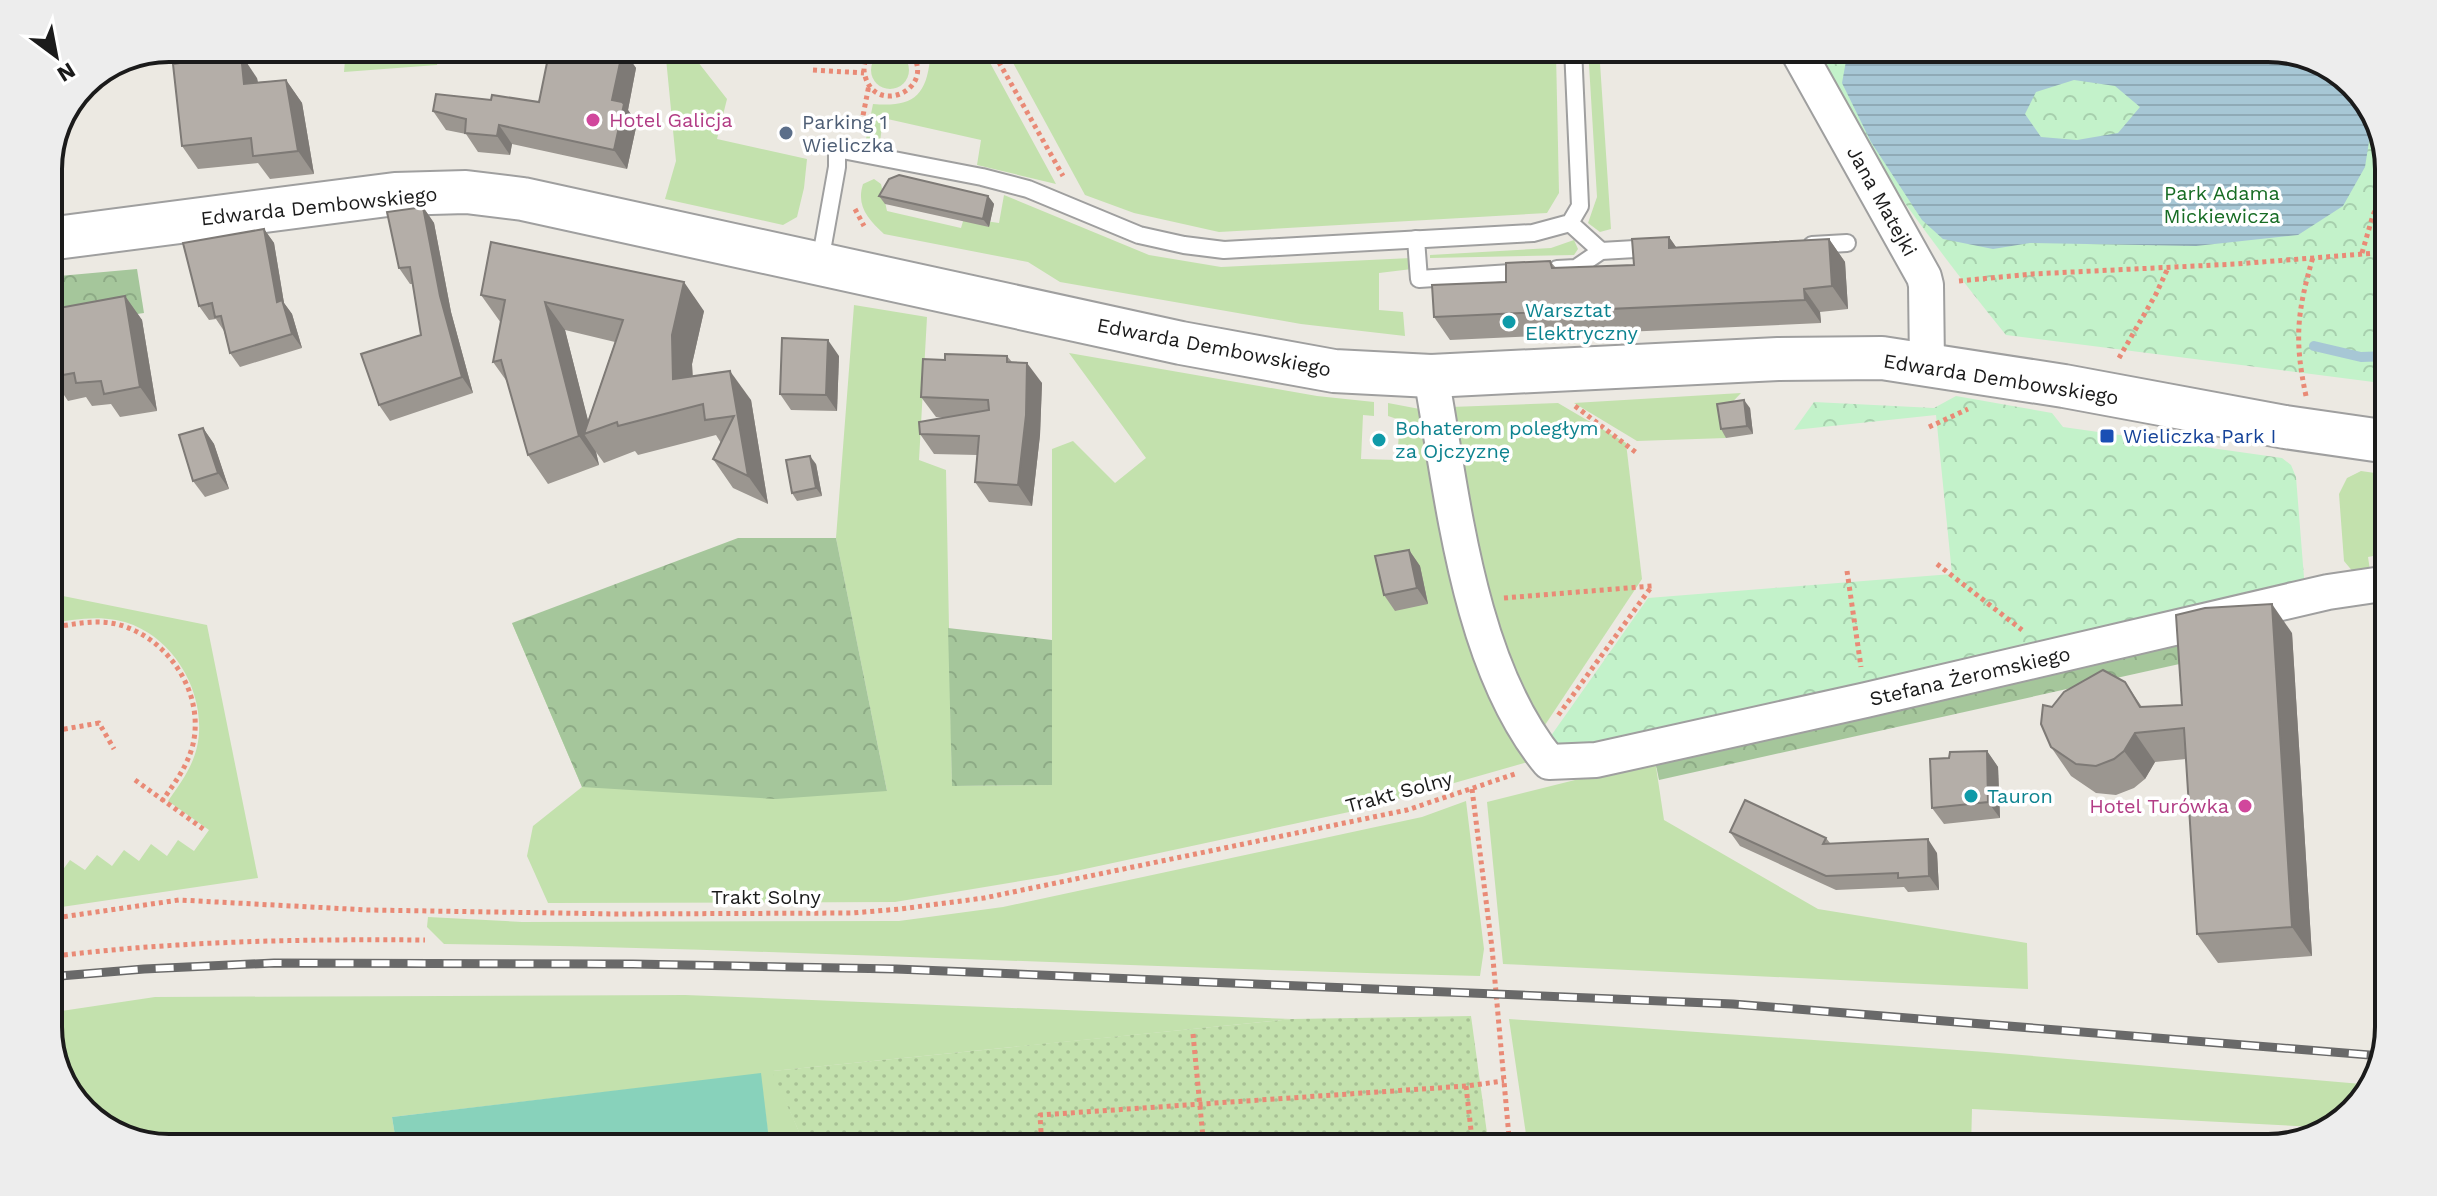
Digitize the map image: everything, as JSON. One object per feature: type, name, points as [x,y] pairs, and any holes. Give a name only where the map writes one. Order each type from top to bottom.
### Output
[{"type":"street","name":"Jana Matejki","points":[[1804,62],[1924,277],[1927,364]]},
{"type":"street","name":"Edwarda Dembowskiego","points":[[62,237],[363,198],[466,192],[497,194],[1181,343],[1433,389],[1836,357],[1882,358],[2375,440]]},
{"type":"street","points":[[1433,389],[1463,553],[1485,640],[1516,712],[1543,754]]},
{"type":"street","name":"Stefana Żeromskiego","points":[[1543,754],[1596,760],[2328,592],[2373,586]]},
{"type":"lane","points":[[820,262],[837,167],[837,149],[1028,189],[1139,235],[1224,250],[1533,233],[1570,223],[1580,206],[1574,62]]},
{"type":"lane","points":[[1570,223],[1601,251]]},
{"type":"lane","points":[[1416,239],[1419,279],[1576,268],[1601,251],[1662,248]]},
{"type":"lane","points":[[1794,246],[1847,243]]},
{"type":"path","points":[[865,62],[864,73],[869,85],[890,97],[913,86],[918,70],[915,62]]},
{"type":"path","points":[[999,62],[1082,211]]},
{"type":"path","points":[[813,70],[864,73]]},
{"type":"path","points":[[2362,253],[2375,211]]},
{"type":"path","points":[[1948,282],[2375,253]]},
{"type":"path","points":[[2308,405],[2299,349],[2298,317],[2313,257]]},
{"type":"path","points":[[2114,368],[2168,268]]},
{"type":"path","points":[[1566,399],[1638,454]]},
{"type":"path","points":[[1929,427],[1970,409]]},
{"type":"path","points":[[1937,564],[2056,656]]},
{"type":"path","points":[[1847,571],[1866,700]]},
{"type":"path","points":[[1475,601],[1652,586],[1543,754]]},
{"type":"path","points":[[62,626],[92,622],[117,624],[143,635],[179,669],[190,693],[195,717],[193,745],[182,774],[162,801]]},
{"type":"path","points":[[62,730],[99,723],[114,749]]},
{"type":"path","name":"Trakt Solny","points":[[62,917],[179,900],[368,910],[618,914],[852,913],[900,909],[984,898],[1392,814],[1472,789],[1543,754]]},
{"type":"path","points":[[135,780],[206,831]]},
{"type":"path","points":[[1472,789],[1492,948],[1509,1134]]},
{"type":"path","points":[[62,956],[185,944],[308,939],[425,940]]},
{"type":"path","points":[[1193,1034],[1203,1134]]},
{"type":"path","points":[[1041,1134],[1040,1115],[1504,1081]]},
{"type":"path","points":[[1466,1086],[1471,1134]]},
{"type":"green space","points":[[345,62],[438,62],[437,65],[344,72]]},
{"type":"green space","points":[[666,62],[698,62],[727,99],[717,139],[807,159],[797,217],[783,225],[665,199],[676,161]]},
{"type":"green space","points":[[874,62],[907,63],[907,77],[897,87],[883,87],[873,77]]},
{"type":"green space","points":[[930,62],[990,62],[1056,184],[977,165],[981,140],[883,118],[880,142],[866,139],[873,104],[897,104],[914,97],[925,83]]},
{"type":"green space","points":[[1013,62],[1556,62],[1559,193],[1547,213],[1219,232],[1134,213],[1085,195]]},
{"type":"green space","points":[[1589,62],[1600,62],[1611,229],[1600,232],[1588,223],[1597,197]]},
{"type":"green space","name":"Park Adama Mickiewicza","points":[[1812,62],[2268,62],[2289,64],[2315,73],[2338,89],[2357,110],[2373,148],[2375,382],[2006,335],[1899,195]]},
{"type":"green space","points":[[874,179],[881,184],[887,211],[961,228],[964,218],[999,223],[1004,195],[1149,255],[1221,267],[1411,258],[1412,269],[1379,273],[1379,310],[1403,312],[1405,336],[1301,324],[1060,282],[1028,262],[884,234],[862,206],[863,184]]},
{"type":"green space","points":[[1574,240],[1578,249],[1574,255],[1430,258],[1430,255],[1551,248]]},
{"type":"green space","points":[[137,269],[144,313],[62,325],[62,276]]},
{"type":"green space","points":[[854,305],[927,317],[919,460],[946,470],[952,786],[1052,785],[1052,449],[1073,441],[1115,483],[1146,458],[1069,353],[1317,396],[1374,402],[1374,416],[1363,415],[1361,459],[1397,460],[1400,420],[1388,416],[1388,403],[1425,410],[1531,761],[1363,809],[1057,875],[895,902],[548,903],[527,856],[533,826],[582,787],[512,623],[887,791],[836,538]]},
{"type":"green space","points":[[1741,393],[1723,412],[1726,438],[1637,441],[1574,403]]},
{"type":"green space","points":[[1956,396],[2052,413],[2063,427],[2282,458],[2291,465],[2296,477],[2305,590],[1571,752],[1548,740],[1648,598],[1952,574],[1936,415],[1794,430],[1814,402],[1934,408]]},
{"type":"green space","points":[[1558,403],[1626,443],[1642,579],[1541,731],[1526,709],[1484,597],[1451,407]]},
{"type":"green space","points":[[2361,471],[2375,473],[2375,556],[2368,557],[2371,577],[2354,573],[2344,561],[2339,494],[2347,478]]},
{"type":"green space","points":[[738,538],[836,538],[887,791],[776,799],[582,787],[512,623]]},
{"type":"green space","points":[[62,596],[207,625],[258,878],[62,907],[62,871],[70,860],[85,870],[97,855],[112,866],[124,850],[139,861],[151,844],[167,856],[178,840],[194,851],[209,830],[168,801],[185,776],[197,747],[197,706],[182,667],[154,636],[136,626],[99,618],[62,622]]},
{"type":"green space","points":[[948,628],[1052,640],[1052,785],[952,786]]},
{"type":"green space","points":[[2182,639],[2184,663],[1659,780],[1655,760]]},
{"type":"green space","points":[[1655,760],[1664,820],[1818,909],[2027,943],[2028,989],[1503,964],[1487,802]]},
{"type":"green space","points":[[1466,801],[1484,949],[1480,976],[444,944],[427,927],[428,917],[522,922],[899,921],[1003,907],[1422,817]]},
{"type":"green space","points":[[685,995],[1292,1019],[773,1071],[800,1134],[768,1134],[760,1074],[392,1117],[395,1134],[169,1134],[148,1132],[122,1123],[99,1107],[73,1074],[62,1034],[62,1011],[155,997]]},
{"type":"green space","points":[[1471,1016],[1487,1134],[800,1134],[772,1071],[1292,1019]]},
{"type":"green space","points":[[1509,1019],[1986,1052],[2358,1084],[2338,1107],[2307,1127],[1972,1109],[1971,1134],[1526,1134]]},
{"type":"green space","points":[[761,1073],[768,1134],[395,1134],[392,1117]]},
{"type":"water","points":[[1846,62],[2289,64],[2315,73],[2338,89],[2357,110],[2370,137],[2365,167],[2343,206],[2298,235],[2196,246],[2030,243],[1993,249],[1943,239],[1922,220],[1871,142],[1842,83]],"holes":[[[2074,80],[2115,86],[2140,107],[2118,133],[2077,140],[2041,137],[2025,114],[2036,92]]]},
{"type":"building","points":[[242,62],[244,84],[286,80],[298,151],[253,156],[251,138],[182,146],[173,64]]},
{"type":"building","points":[[547,62],[620,62],[612,100],[624,104],[614,150],[499,125],[497,136],[465,133],[466,119],[433,111],[436,94],[491,100],[492,95],[539,102]]},
{"type":"building","points":[[899,175],[988,196],[983,219],[879,196],[889,179]]},
{"type":"building","points":[[423,207],[440,296],[462,377],[379,405],[361,354],[421,335],[410,267],[399,268],[387,212]]},
{"type":"building","points":[[264,229],[277,302],[282,300],[292,334],[230,353],[221,316],[215,317],[212,303],[199,306],[183,243]]},
{"type":"building","points":[[1669,237],[1669,248],[1829,239],[1832,286],[1804,289],[1805,300],[1434,317],[1432,285],[1506,282],[1506,263],[1550,261],[1552,268],[1634,265],[1632,239]]},
{"type":"building","points":[[491,242],[684,282],[672,335],[673,379],[730,371],[748,476],[713,459],[734,416],[705,420],[703,404],[618,426],[617,422],[584,434],[623,320],[545,302],[579,436],[528,455],[501,360],[493,362],[505,300],[481,295]]},
{"type":"building","points":[[125,296],[140,387],[104,394],[101,381],[76,383],[74,373],[62,375],[62,307]]},
{"type":"building","points":[[782,338],[828,340],[826,395],[780,394]]},
{"type":"building","points":[[945,354],[1007,356],[1007,362],[1027,363],[1026,415],[1018,485],[975,482],[979,436],[920,434],[919,422],[989,410],[988,400],[921,397],[923,359],[945,360]]},
{"type":"building","points":[[1744,400],[1747,426],[1721,429],[1717,404]]},
{"type":"building","points":[[203,428],[218,473],[193,481],[179,435]]},
{"type":"building","points":[[810,456],[816,488],[792,493],[786,460]]},
{"type":"building","points":[[1409,550],[1417,588],[1384,595],[1375,556]]},
{"type":"building","points":[[2272,604],[2292,927],[2197,934],[2184,728],[2135,733],[2124,751],[2114,759],[2096,766],[2076,764],[2051,747],[2041,724],[2043,705],[2052,707],[2064,692],[2103,670],[2125,682],[2140,707],[2182,705],[2176,615],[2205,608]]},
{"type":"building","points":[[1987,751],[1988,802],[1932,808],[1930,759],[1949,758],[1950,752]]},
{"type":"building","points":[[1745,800],[1826,838],[1823,844],[1928,839],[1929,876],[1898,878],[1898,873],[1826,876],[1730,832]]},
{"type":"waterway","points":[[2314,346],[2361,357],[2375,356]]},
{"type":"railway","points":[[62,976],[274,963],[633,964],[896,969],[1733,1004],[2371,1055]]},
{"type":"place","name":"Hotel Galicja","points":[[593,120]]},
{"type":"place","name":"Parking 1 Wieliczka","points":[[786,133]]},
{"type":"place","name":"Warsztat Elektryczny","points":[[1509,322]]},
{"type":"place","name":"Wieliczka Park I","points":[[2107,436]]},
{"type":"place","name":"Bohaterom poległym za Ojczyznę","points":[[1379,440]]},
{"type":"place","name":"Tauron","points":[[1971,796]]},
{"type":"place","name":"Hotel Turówka","points":[[2245,806]]}]
